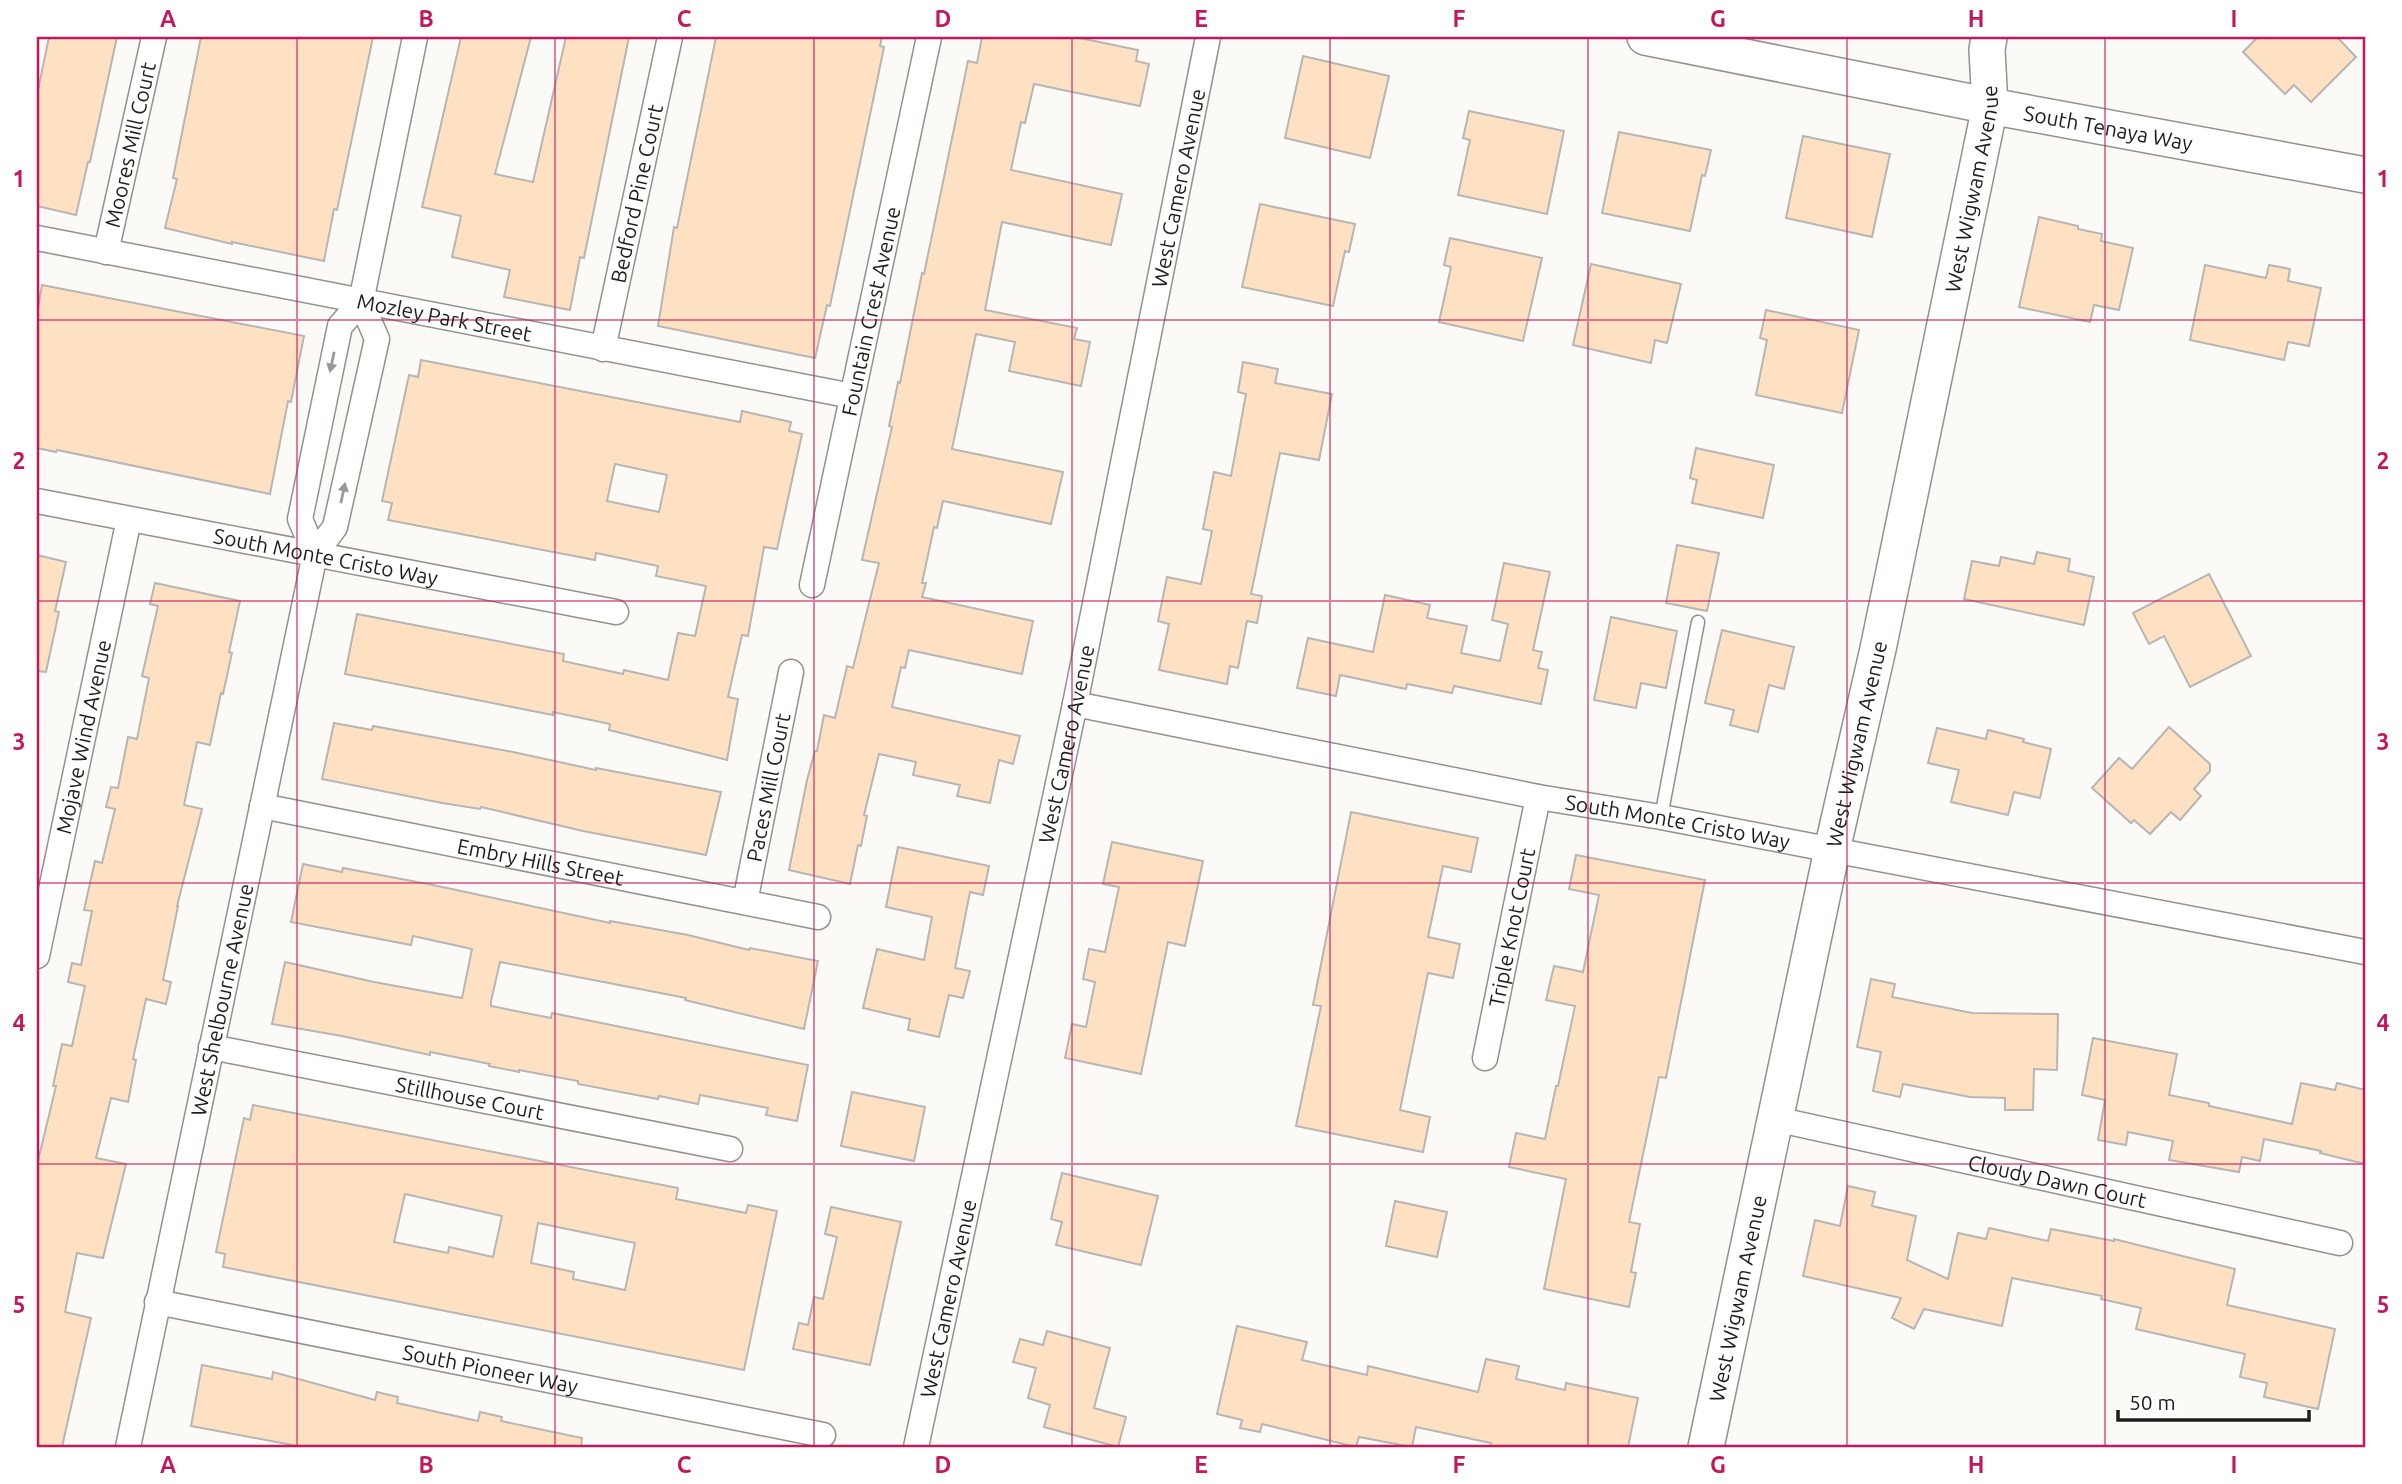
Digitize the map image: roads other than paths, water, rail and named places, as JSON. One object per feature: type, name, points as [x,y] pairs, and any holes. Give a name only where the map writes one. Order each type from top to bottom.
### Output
[{"type":"street","name":"Moores Mill Court","points":[[106,252],[154,37]]},
{"type":"street","points":[[315,554],[300,519],[340,326],[360,302],[415,37]]},
{"type":"street","name":"Bedford Pine Court","points":[[603,349],[670,37]]},
{"type":"street","name":"Fountain Crest Avenue","points":[[812,585],[929,37]]},
{"type":"street","name":"West Camero Avenue","points":[[921,1446],[1075,704],[1208,37]]},
{"type":"street","name":"South Tenaya Way","points":[[1645,37],[1990,106],[2365,174]]},
{"type":"street","name":"West Wigwam Avenue","points":[[1706,1447],[1832,850],[1878,649],[1990,106],[1987,50],[1989,37]]},
{"type":"street","name":"Mozley Park Street","points":[[37,238],[852,396]]},
{"type":"street","name":"West Shelbourne Avenue","points":[[128,1447],[315,554],[335,527],[377,338],[360,302]]},
{"type":"street","name":"South Monte Cristo Way","points":[[37,500],[617,612]]},
{"type":"street","name":"Mojave Wind Avenue","points":[[37,956],[129,519]]},
{"type":"street","name":"Paces Mill Court","points":[[745,902],[791,672]]},
{"type":"street","name":"South Monte Cristo Way","points":[[1075,704],[1538,797],[1661,817],[2365,952]]},
{"type":"street","name":"Triple Knot Court","points":[[1485,1058],[1538,797]]},
{"type":"street","name":"Embry Hills Street","points":[[262,806],[818,917]]},
{"type":"street","name":"Stillhouse Court","points":[[211,1047],[730,1149]]},
{"type":"street","name":"Cloudy Dawn Court","points":[[1775,1119],[2340,1243]]},
{"type":"street","name":"South Pioneer Way","points":[[157,1302],[823,1435]]},
{"type":"lane","points":[[1661,817],[1698,622]]}]
